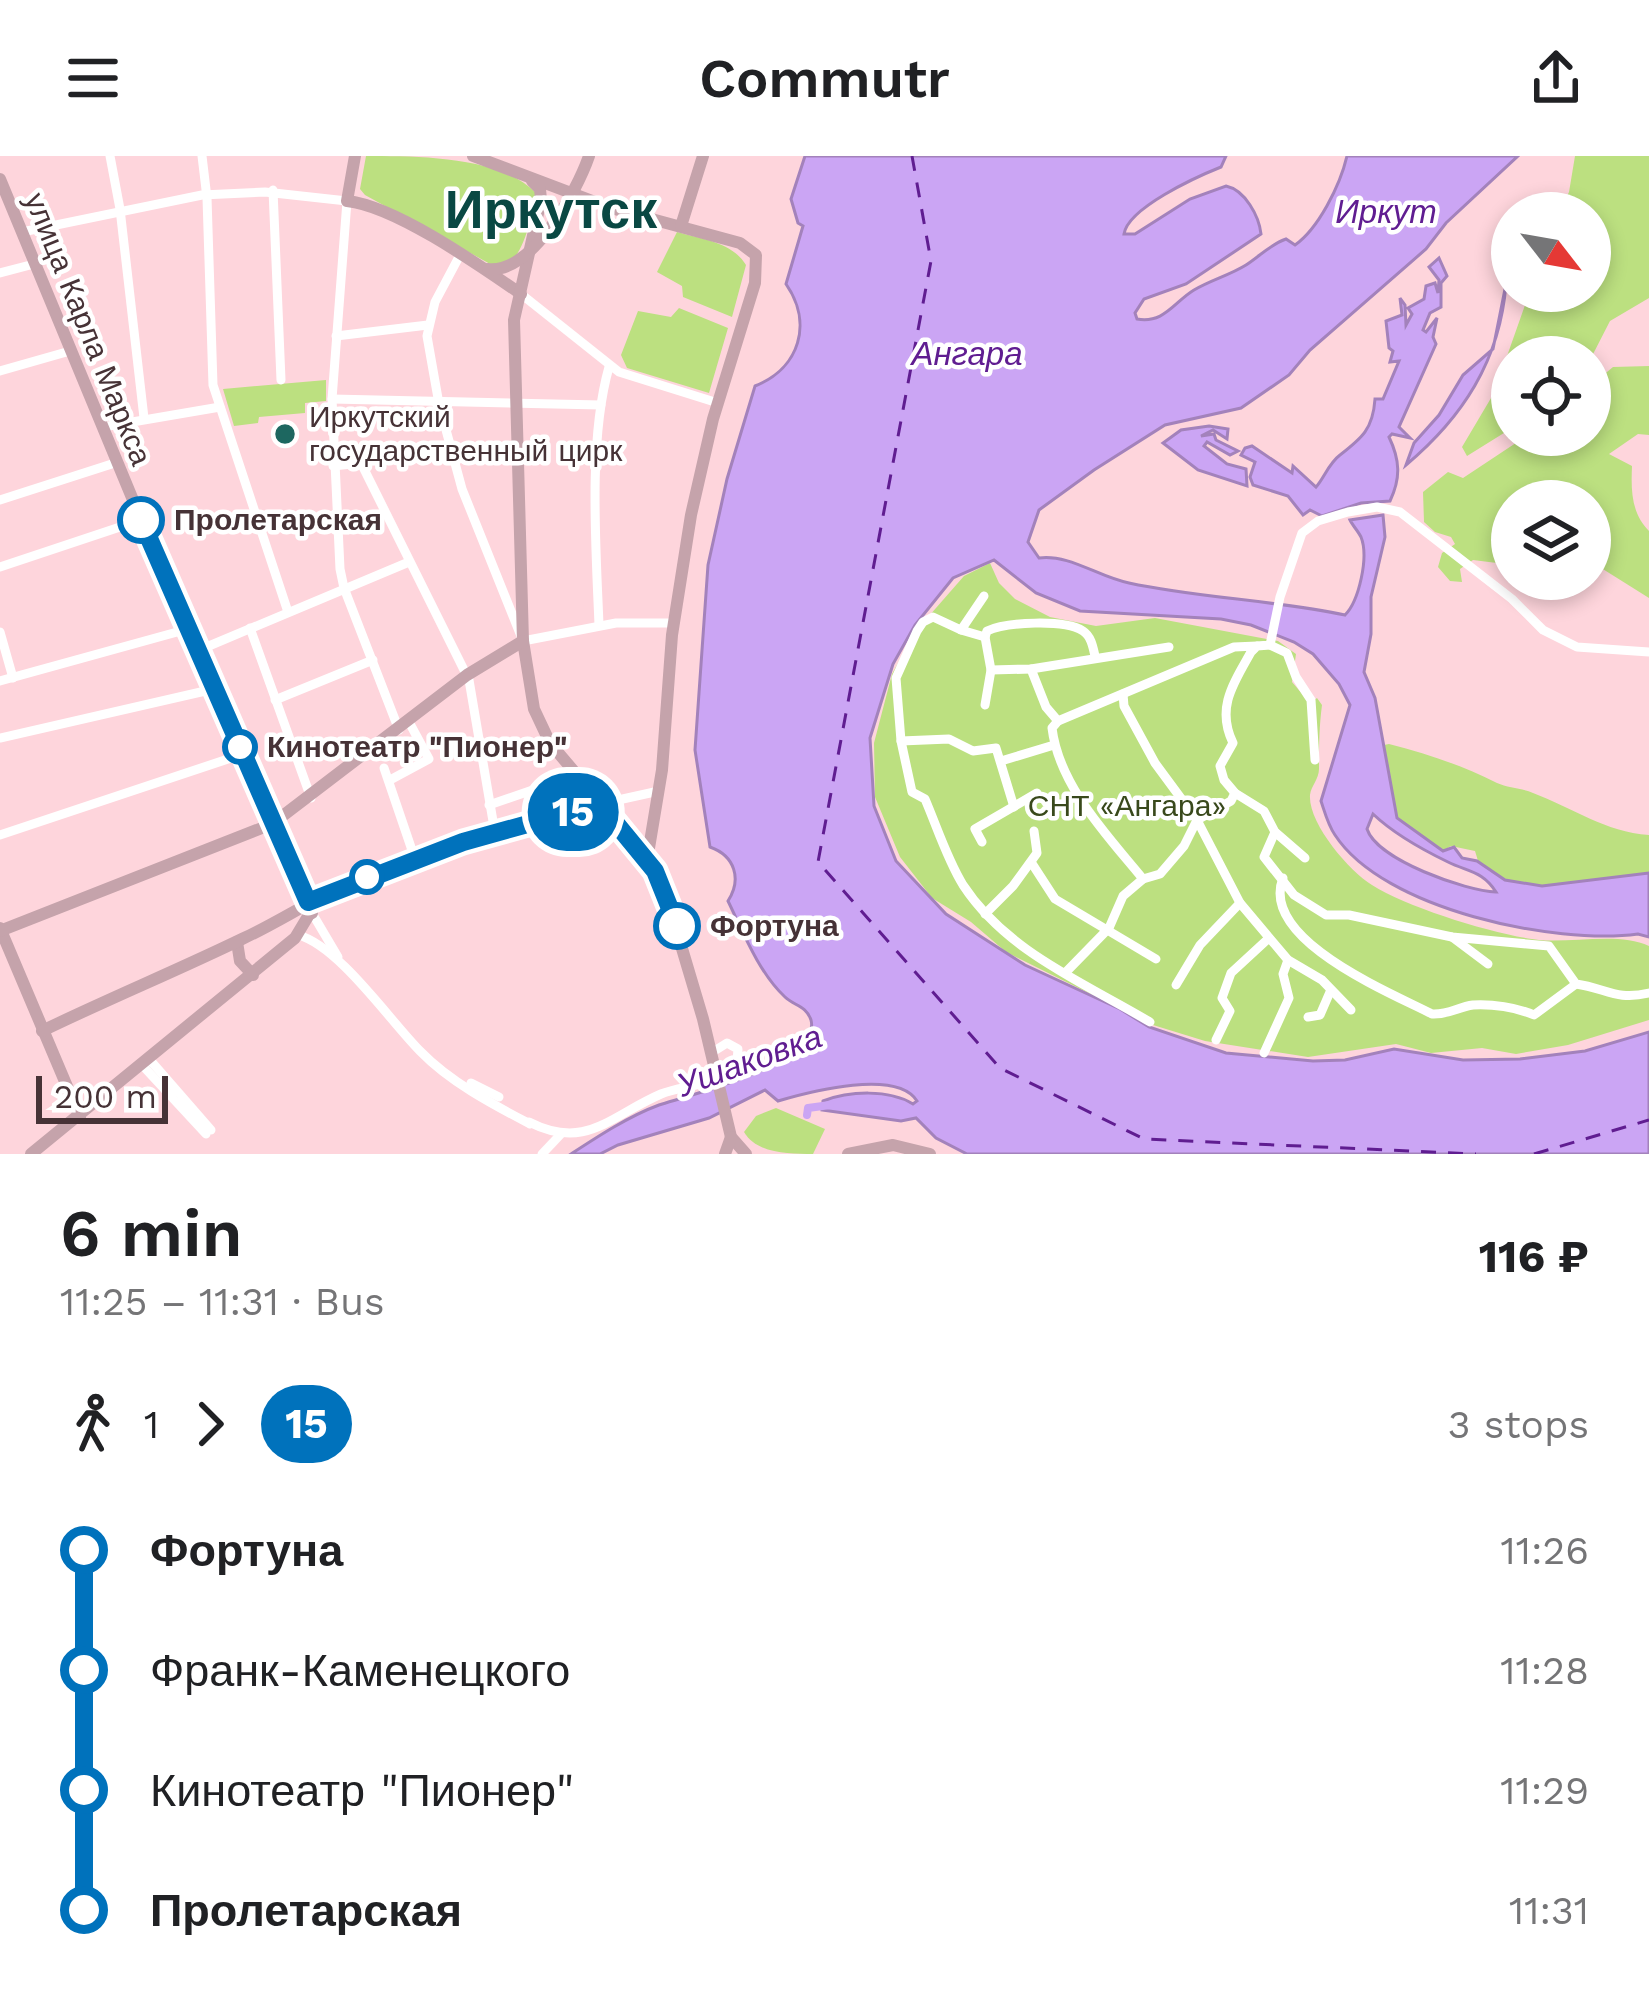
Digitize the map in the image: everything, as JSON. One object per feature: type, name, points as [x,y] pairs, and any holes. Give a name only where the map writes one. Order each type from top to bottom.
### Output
[{"type":"main road","points":[[355,156],[347,201],[375,207]]},
{"type":"main road","points":[[473,156],[532,181],[682,226],[756,255],[756,277],[697,484],[674,623],[659,790],[647,860]]},
{"type":"main road","points":[[481,267],[502,269],[531,249],[575,194],[589,156]]},
{"type":"main road","points":[[682,226],[703,156]]},
{"type":"main road","name":"улица Карла Маркса","points":[[0,178],[4,200],[22,232],[309,908]]},
{"type":"main road","points":[[532,181],[542,200],[514,320],[523,640],[536,716],[544,735],[647,860],[673,912],[716,1065],[729,1132],[725,1154]]},
{"type":"main road","points":[[350,183],[354,194],[520,294]]},
{"type":"main road","points":[[80,1117],[0,930],[272,824],[377,760],[404,726],[467,675],[523,640]]},
{"type":"main road","points":[[42,1031],[415,859],[600,804]]},
{"type":"main road","points":[[31,1154],[253,975],[298,935],[309,908]]},
{"type":"main road","points":[[237,942],[240,961],[253,975]]},
{"type":"main road","points":[[729,1132],[746,1154]]},
{"type":"main road","points":[[855,1152],[902,1146],[930,1154]]},
{"type":"main road","points":[[855,1152],[880,1154]]},
{"type":"street","points":[[110,156],[144,418]]},
{"type":"street","points":[[202,156],[212,368],[220,406],[288,612]]},
{"type":"street","points":[[22,232],[206,193],[338,195],[350,183]]},
{"type":"street","points":[[273,192],[347,201],[332,399],[344,588],[404,726],[429,759],[390,780]]},
{"type":"street","points":[[273,192],[281,380]]},
{"type":"street","points":[[460,255],[440,288],[428,325],[439,404],[461,488],[523,640],[599,625],[674,623]]},
{"type":"street","points":[[0,273],[34,264]]},
{"type":"street","points":[[520,294],[609,367],[718,403]]},
{"type":"street","points":[[336,336],[428,325]]},
{"type":"street","points":[[0,371],[70,351]]},
{"type":"street","points":[[599,625],[596,530],[601,405],[609,367]]},
{"type":"street","points":[[332,399],[601,405]]},
{"type":"street","points":[[103,427],[220,406]]},
{"type":"street","points":[[0,500],[118,462]]},
{"type":"street","points":[[333,466],[361,463],[467,675],[495,833]]},
{"type":"street","points":[[1271,643],[1298,542],[1309,528],[1348,512],[1389,508],[1412,519],[1512,599],[1543,630],[1577,647],[1649,652]]},
{"type":"street","points":[[0,567],[141,520]]},
{"type":"street","points":[[197,651],[409,562]]},
{"type":"street","points":[[962,630],[984,596]]},
{"type":"street","points":[[985,637],[933,617],[917,631],[896,678],[901,741],[912,792],[925,799],[960,880],[985,914],[1029,953],[1150,1022]]},
{"type":"street","points":[[985,705],[991,670],[985,637],[999,625],[1054,624],[1084,631],[1095,656]]},
{"type":"street","points":[[250,628],[311,798]]},
{"type":"street","points":[[0,681],[188,629]]},
{"type":"street","points":[[0,632],[13,678]]},
{"type":"street","points":[[1143,879],[1078,794],[1054,745],[1052,728],[1058,721],[1234,647],[1271,643],[1287,653],[1298,682],[1310,695],[1315,760]]},
{"type":"street","points":[[1257,646],[1223,711],[1233,743],[1220,766],[1223,780],[1264,811],[1275,832],[1305,858]]},
{"type":"street","points":[[991,670],[1031,669],[1168,647]]},
{"type":"street","points":[[274,700],[373,660]]},
{"type":"street","points":[[1031,669],[1046,707],[1058,721]]},
{"type":"street","points":[[0,738],[214,689]]},
{"type":"street","points":[[1123,694],[1124,706],[1164,779],[1197,820],[1240,903],[1288,960],[1322,980],[1352,1010]]},
{"type":"street","points":[[901,741],[949,739],[973,751],[996,748],[1014,807]]},
{"type":"street","points":[[1001,761],[1054,745]]},
{"type":"street","points":[[0,835],[242,754]]},
{"type":"street","points":[[377,760],[390,780],[415,859]]},
{"type":"street","points":[[489,805],[576,776]]},
{"type":"street","points":[[600,804],[659,790]]},
{"type":"street","points":[[982,842],[975,829],[1037,793]]},
{"type":"street","points":[[1066,971],[1106,929],[1123,896],[1143,879],[1160,874],[1174,860],[1197,820],[1231,802],[1235,793]]},
{"type":"street","points":[[985,914],[1037,853],[1034,831]]},
{"type":"street","points":[[1275,832],[1264,856],[1294,895],[1326,915],[1349,915],[1452,937],[1549,946],[1576,984]]},
{"type":"street","points":[[1030,862],[1055,899],[1156,959]]},
{"type":"street","points":[[1284,878],[1278,891],[1286,921],[1300,938],[1360,978],[1432,1014],[1445,1015],[1475,1005],[1488,1009],[1515,1006],[1534,1015],[1576,984],[1613,996],[1649,993]]},
{"type":"street","points":[[1176,985],[1200,945],[1240,903]]},
{"type":"street","name":"улица Карла Маркса","points":[[309,908],[332,950],[413,1040],[459,1078],[498,1100]]},
{"type":"street","points":[[298,935],[319,946],[367,988],[435,1065],[498,1100],[527,1124],[560,1135],[590,1132],[668,1091],[707,1082]]},
{"type":"street","points":[[1452,937],[1488,964]]},
{"type":"street","points":[[1216,1040],[1230,1011],[1222,998],[1232,973],[1269,938]]},
{"type":"street","points":[[1264,1053],[1289,998],[1283,974],[1288,960]]},
{"type":"street","points":[[1309,1017],[1320,1015],[1330,992]]},
{"type":"street","points":[[146,1063],[208,1132]]},
{"type":"street","points":[[542,1154],[560,1135]]},
{"type":"green space","points":[[366,156],[457,161],[520,181],[536,193],[521,248],[510,261],[492,265],[365,195],[360,189]]},
{"type":"green space","points":[[1575,156],[1649,156],[1649,298],[1610,321],[1602,336],[1514,336],[1523,312],[1611,312],[1611,192],[1569,192]]},
{"type":"green space","points":[[677,232],[725,246],[746,265],[732,317],[683,297],[682,286],[657,272]]},
{"type":"green space","points":[[679,308],[728,328],[709,393],[627,368],[621,355],[638,311],[671,317]]},
{"type":"green space","points":[[1649,366],[1649,435],[1638,434],[1611,453],[1611,369]]},
{"type":"green space","points":[[326,380],[326,401],[305,403],[305,413],[259,417],[258,423],[234,426],[223,389]]},
{"type":"green space","points":[[1491,398],[1491,441],[1467,456],[1462,447]]},
{"type":"green space","points":[[1611,455],[1632,466],[1635,509],[1649,531],[1649,598],[1611,574],[1611,480],[1491,480],[1491,562],[1473,560],[1460,569],[1462,582],[1450,581],[1438,567],[1442,553],[1455,544],[1424,522],[1423,492],[1448,472],[1463,478],[1496,456]]},
{"type":"green space","name":"СНТ «Ангара»","points":[[990,563],[999,583],[1015,599],[1050,617],[1096,626],[1155,618],[1278,641],[1296,654],[1292,682],[1310,703],[1317,698],[1322,705],[1319,773],[1311,806],[1323,832],[1352,869],[1407,903],[1500,933],[1539,940],[1624,940],[1649,946],[1649,1020],[1568,1045],[1516,1054],[1482,1048],[1431,1053],[1396,1044],[1308,1057],[1205,1041],[1153,1025],[1006,952],[971,922],[932,898],[900,857],[875,797],[874,743],[892,674],[915,632],[964,576]]},
{"type":"green space","points":[[1384,745],[1529,791],[1604,824],[1649,835],[1649,873],[1542,886],[1504,880],[1479,864],[1475,851],[1451,846],[1443,851],[1397,818]]},
{"type":"green space","points":[[776,1108],[825,1129],[813,1154],[774,1151],[757,1145],[744,1132],[756,1116]]},
{"type":"water","name":"Ангара","points":[[805,156],[1226,156],[1221,167],[1150,204],[1124,234],[1135,234],[1190,199],[1226,186],[1250,205],[1261,234],[1186,284],[1144,299],[1135,313],[1137,319],[1146,320],[1162,315],[1194,290],[1240,269],[1281,241],[1295,245],[1327,206],[1347,156],[1518,156],[1446,223],[1426,249],[1310,350],[1289,375],[1241,408],[1165,425],[1094,470],[1039,510],[1028,542],[1039,558],[1062,559],[1129,583],[1345,615],[1358,589],[1364,556],[1361,537],[1350,520],[1383,515],[1385,537],[1371,597],[1364,672],[1375,698],[1397,818],[1443,851],[1454,847],[1462,858],[1477,861],[1505,880],[1542,886],[1649,873],[1649,937],[1563,934],[1519,927],[1474,917],[1391,884],[1359,861],[1335,835],[1325,814],[1321,801],[1350,705],[1313,654],[1251,625],[1221,619],[1080,611],[1036,593],[994,560],[953,578],[915,625],[893,664],[870,738],[874,806],[896,861],[946,914],[1025,965],[1149,1027],[1226,1053],[1313,1061],[1345,1060],[1394,1049],[1463,1060],[1520,1059],[1585,1051],[1649,1032],[1649,1154],[967,1154],[936,1138],[916,1118],[901,1121],[822,1110],[823,1101],[845,1095],[881,1094],[913,1104],[917,1101],[907,1091],[873,1084],[778,1101],[765,1090],[709,1118],[600,1154],[571,1154],[648,1110],[776,1063],[809,1036],[809,1015],[767,976],[728,901],[735,885],[734,869],[710,847],[695,750],[708,565],[727,479],[755,386],[783,368],[798,343],[799,314],[786,284],[803,226],[791,199]],"holes":[[[1373,814],[1428,852],[1480,876],[1496,892],[1445,880],[1387,852],[1367,829]]]},
{"type":"water","points":[[1439,258],[1447,276],[1441,283],[1441,307],[1430,313],[1423,330],[1437,318],[1436,344],[1399,427],[1410,438],[1389,437],[1398,469],[1390,501],[1361,503],[1322,516],[1310,510],[1303,515],[1288,496],[1253,485],[1250,477],[1255,462],[1241,455],[1245,448],[1252,446],[1292,473],[1293,466],[1316,487],[1336,458],[1360,438],[1372,418],[1375,399],[1383,399],[1399,361],[1390,362],[1393,351],[1386,321],[1402,315],[1400,298],[1406,325],[1412,314],[1408,308],[1424,299],[1426,286],[1435,283],[1438,293],[1439,280],[1429,267]]},
{"type":"water","points":[[1491,351],[1461,407],[1406,465],[1414,443],[1439,415],[1463,375]]},
{"type":"water","points":[[1228,429],[1227,439],[1213,430],[1201,436],[1214,434],[1216,440],[1238,451],[1230,455],[1207,442],[1204,446],[1227,464],[1246,469],[1247,486],[1198,470],[1163,443],[1181,430]]},
{"type":"waterway","points":[[807,1115],[808,1108],[830,1105]]},
{"type":"ferry route","points":[[912,156],[931,261],[818,862],[1000,1068],[1144,1139],[1476,1154]]},
{"type":"ferry route","points":[[1534,1154],[1649,1120]]},
{"type":"bus line","name":"15","points":[[141,520],[308,902],[463,842],[600,804],[655,871],[677,926]]},
{"type":"place","name":"Иркутский государственный цирк","points":[[285,434]]},
{"type":"place","name":"Пролетарская","points":[[141,520]]},
{"type":"place","name":"Кинотеатр \"Пионер\"","points":[[240,747]]},
{"type":"place","name":"Фортуна","points":[[677,926]]},
{"type":"district","name":"Иркутск","points":[[551,209]]},
{"type":"water label","name":"Иркут","points":[[1386,211]]},
{"type":"water label","name":"Ушаковка","points":[[749,1060]]}]
